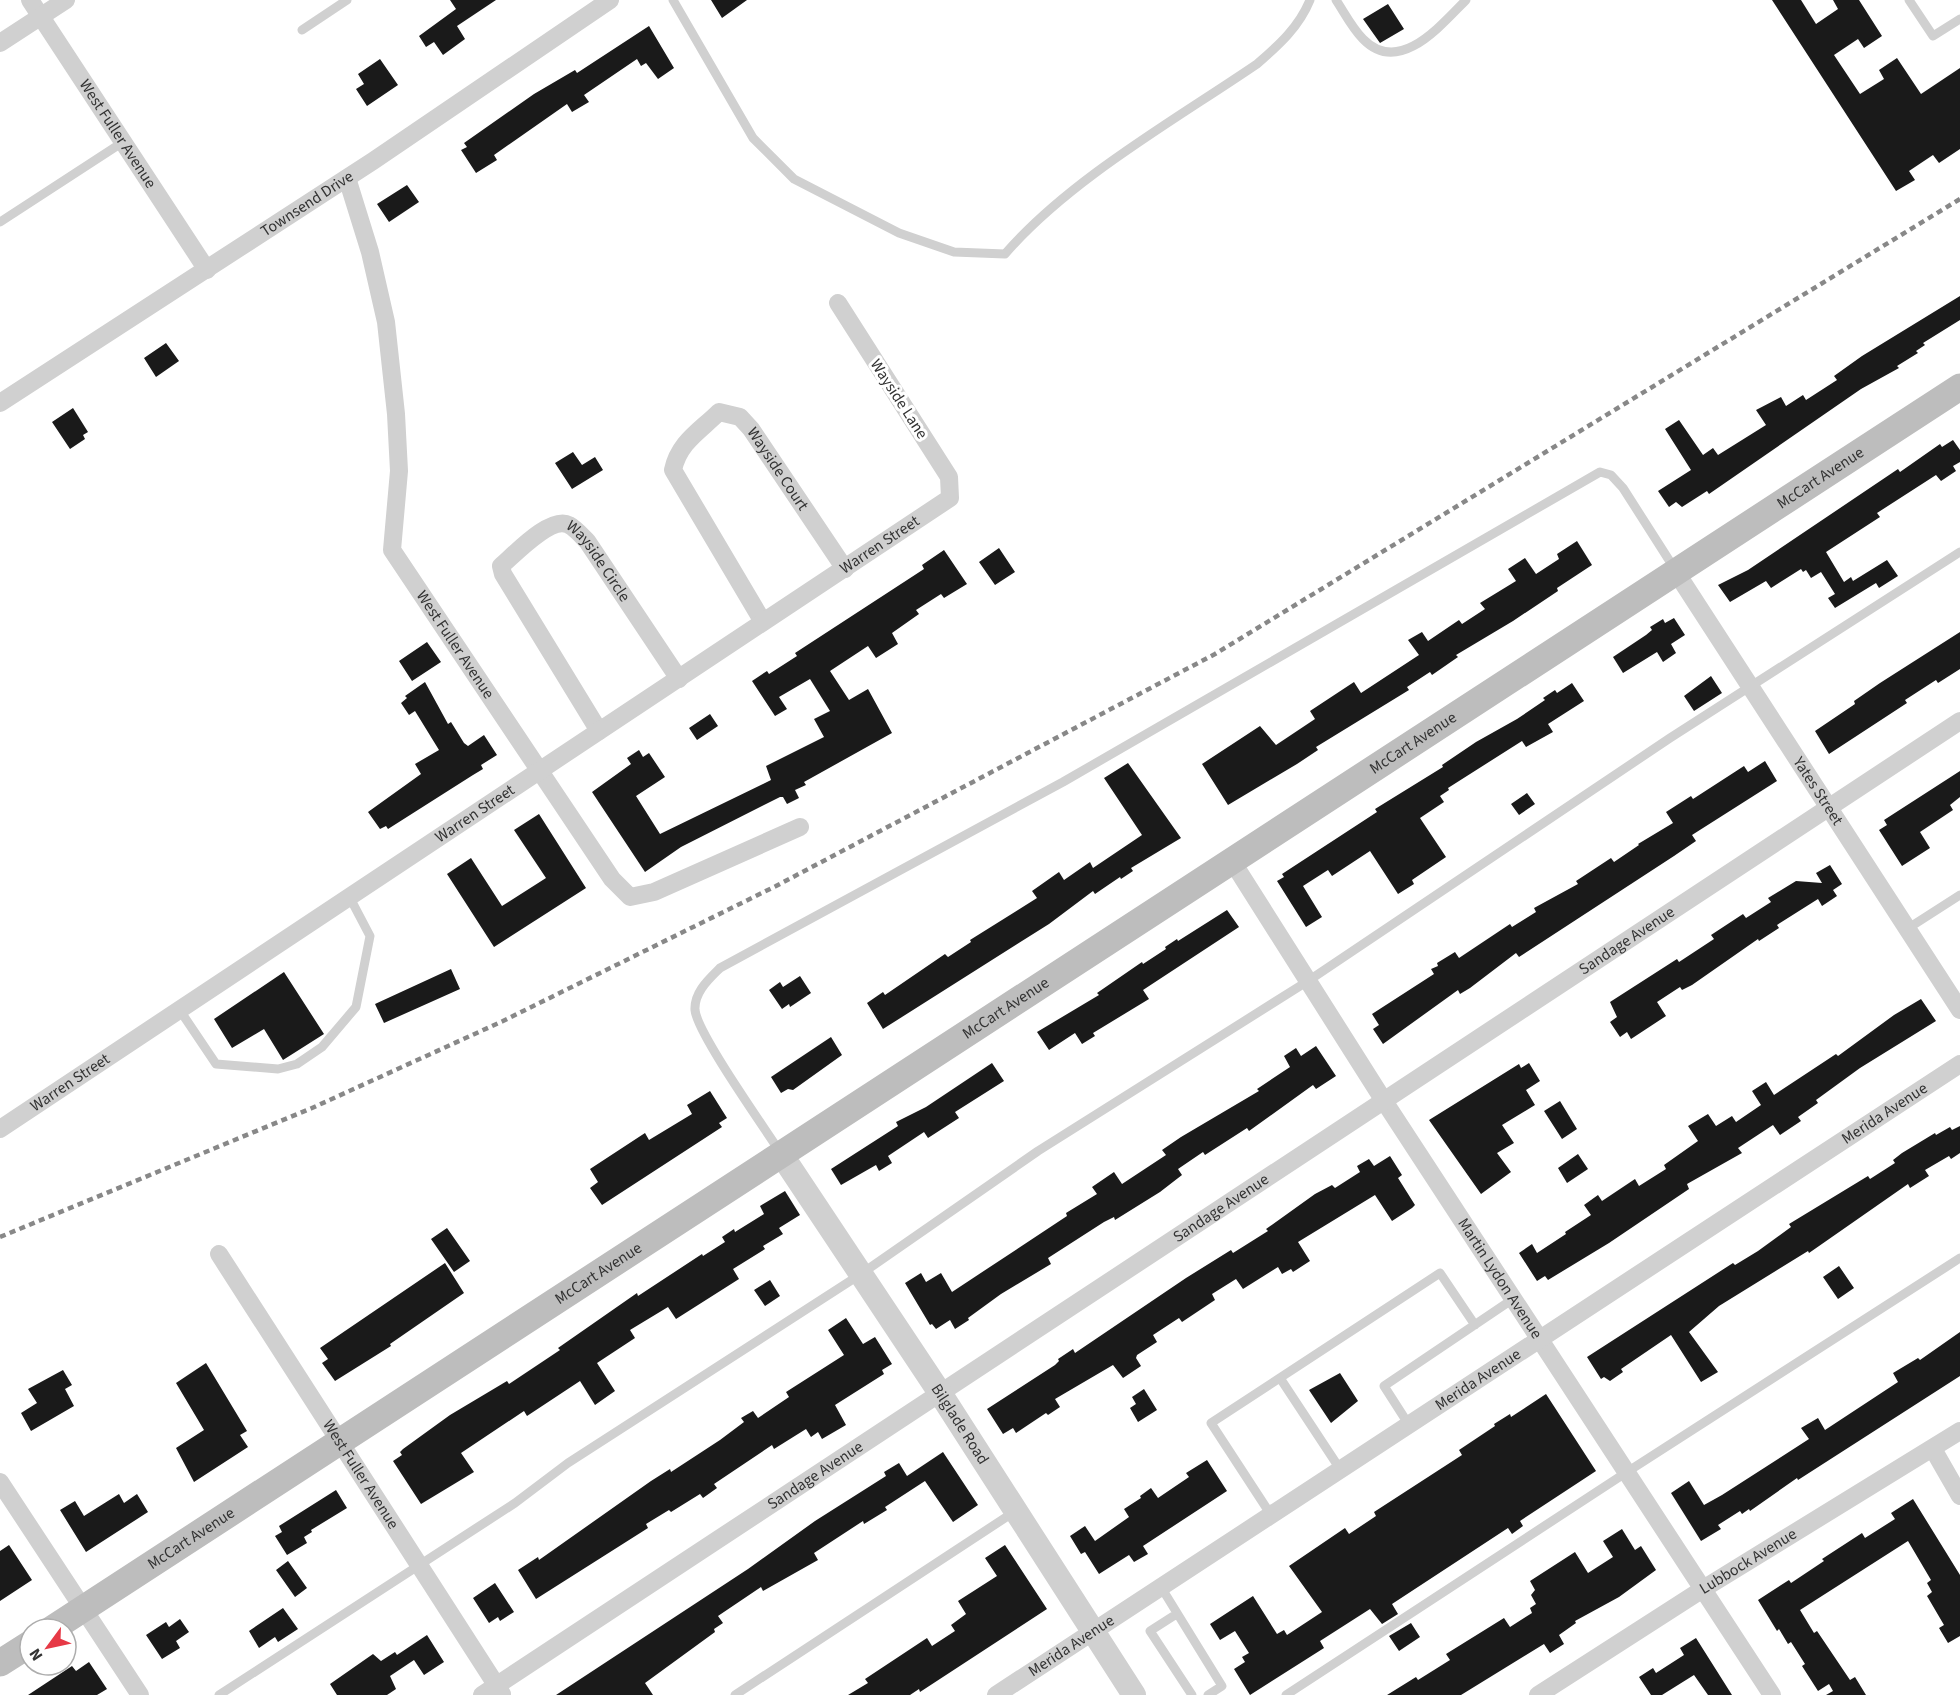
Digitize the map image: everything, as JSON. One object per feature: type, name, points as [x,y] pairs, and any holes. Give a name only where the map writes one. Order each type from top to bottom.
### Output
[{"type":"main road","name":"McCart Avenue","points":[[71,1617],[1960,387]]},
{"type":"main road","points":[[0,1663],[18,1652]]},
{"type":"street","name":"West Fuller Avenue","points":[[30,0],[207,270]]},
{"type":"street","points":[[0,43],[66,0]]},
{"type":"street","name":"Townsend Drive","points":[[0,403],[347,178],[610,0]]},
{"type":"street","name":"West Fuller Avenue","points":[[347,178],[370,252],[386,322],[396,414],[399,471],[392,550],[612,879],[630,897],[654,891],[800,827]]},
{"type":"street","name":"Wayside Lane","points":[[838,303],[949,477],[950,498]]},
{"type":"street","name":"Wayside Court","points":[[762,622],[673,470],[676,456],[687,439],[719,412],[740,417],[751,429],[845,569]]},
{"type":"street","name":"Warren Street","points":[[0,1129],[950,498]]},
{"type":"street","name":"Wayside Circle","points":[[599,731],[503,574],[501,566],[540,532],[561,523],[570,525],[587,541],[679,679]]},
{"type":"street","name":"Yates Street","points":[[1676,572],[1960,1010]]},
{"type":"street","name":"Sandage Avenue","points":[[494,1692],[940,1393],[1960,721]]},
{"type":"street","name":"Martin Lydon Avenue","points":[[1232,861],[1384,1101],[1772,1695]]},
{"type":"street","name":"Merida Avenue","points":[[996,1695],[1960,1064]]},
{"type":"street","name":"Bilglade Road","points":[[781,1154],[940,1393],[1134,1695]]},
{"type":"street","name":"West Fuller Avenue","points":[[219,1254],[419,1566],[494,1692]]},
{"type":"street","name":"Lubbock Avenue","points":[[1538,1695],[1703,1589],[1960,1431]]},
{"type":"street","points":[[1933,1449],[1960,1496]]},
{"type":"street","points":[[1,1485],[140,1695]]},
{"type":"lane","points":[[302,30],[347,0]]},
{"type":"lane","points":[[673,0],[753,138],[794,179],[899,233],[954,252],[995,255],[1005,254],[1028,227],[1083,182],[1257,64],[1281,43],[1302,18],[1310,0]]},
{"type":"lane","points":[[1336,0],[1363,39],[1384,53],[1405,51],[1432,33],[1466,0]]},
{"type":"lane","points":[[1909,0],[1933,36],[1960,19]]},
{"type":"lane","points":[[0,222],[123,142]]},
{"type":"lane","points":[[781,1154],[705,1034],[695,1010],[700,988],[720,968],[1063,782],[1599,472],[1611,475],[1623,488],[1676,572]]},
{"type":"lane","points":[[219,1695],[515,1503],[568,1463],[861,1274],[1038,1151],[1308,981],[1670,738],[1960,552]]},
{"type":"lane","points":[[1907,929],[1960,895]]},
{"type":"lane","points":[[179,1009],[216,1064],[278,1069],[297,1064],[322,1047],[356,1007],[370,936],[349,896]]},
{"type":"lane","points":[[1286,1695],[1960,1258]]},
{"type":"lane","points":[[1271,1515],[1211,1423],[1440,1274],[1475,1325]]},
{"type":"lane","points":[[1409,1425],[1384,1386],[1513,1299]]},
{"type":"lane","points":[[1280,1378],[1340,1469]]},
{"type":"lane","points":[[735,1695],[1016,1511]]},
{"type":"lane","points":[[1161,1587],[1175,1615],[1222,1686],[1209,1695]]},
{"type":"lane","points":[[1175,1615],[1150,1630],[1192,1695]]},
{"type":"building","points":[[450,0],[496,0],[457,26],[465,39],[443,55],[434,42],[426,47],[419,36],[456,9]]},
{"type":"building","points":[[711,0],[747,0],[722,18]]},
{"type":"building","points":[[1772,0],[1801,0],[1816,24],[1838,9],[1833,0],[1859,0],[1882,36],[1864,48],[1858,39],[1834,55],[1860,94],[1884,79],[1879,70],[1897,58],[1921,94],[1960,68],[1960,149],[1939,163],[1933,155],[1909,171],[1915,180],[1896,191]]},
{"type":"building","points":[[1388,4],[1404,29],[1380,43],[1363,19]]},
{"type":"building","points":[[649,26],[674,68],[658,79],[646,63],[641,66],[637,59],[584,95],[589,102],[572,112],[567,104],[494,155],[497,160],[476,173],[461,150],[467,147],[464,143],[534,94],[575,70],[577,73]]},
{"type":"building","points":[[380,59],[398,85],[367,106],[356,89],[364,84],[358,74]]},
{"type":"building","points":[[407,185],[419,202],[389,222],[377,204]]},
{"type":"building","points":[[1960,296],[1960,320],[1923,343],[1925,345],[1916,351],[1918,353],[1897,366],[1899,368],[1861,389],[1709,494],[1707,491],[1682,507],[1676,502],[1669,507],[1658,491],[1691,470],[1665,429],[1679,420],[1703,455],[1713,448],[1718,455],[1766,425],[1756,410],[1781,397],[1786,406],[1803,395],[1806,400],[1837,380],[1834,376],[1862,356]]},
{"type":"building","points":[[166,343],[179,361],[156,377],[144,358]]},
{"type":"building","points":[[73,408],[88,432],[83,435],[85,439],[70,449],[52,422]]},
{"type":"building","points":[[1953,440],[1960,450],[1960,462],[1953,466],[1956,471],[1941,481],[1936,475],[1877,513],[1880,517],[1826,552],[1844,582],[1851,577],[1853,581],[1887,560],[1898,576],[1879,588],[1876,583],[1835,608],[1828,598],[1835,594],[1821,572],[1811,578],[1806,570],[1803,572],[1801,569],[1771,588],[1766,581],[1730,602],[1718,585],[1748,570],[1898,469],[1900,472],[1940,444],[1942,447]]},
{"type":"building","points":[[573,452],[582,465],[595,457],[603,470],[572,489],[555,463]]},
{"type":"building","points":[[1577,541],[1592,565],[1557,588],[1558,591],[1456,655],[1458,657],[1432,675],[1430,672],[1407,687],[1409,690],[1316,747],[1318,750],[1297,764],[1228,805],[1202,764],[1260,726],[1276,745],[1315,719],[1310,711],[1354,682],[1361,693],[1419,655],[1408,640],[1422,632],[1428,641],[1459,620],[1462,624],[1485,609],[1480,603],[1516,581],[1508,569],[1525,558],[1536,574],[1559,559],[1557,554]]},
{"type":"building","points":[[999,548],[1015,572],[995,585],[979,562]]},
{"type":"building","points":[[944,550],[967,584],[944,598],[941,594],[916,610],[919,614],[892,633],[898,644],[876,658],[868,646],[830,671],[849,700],[868,689],[892,733],[804,782],[806,785],[795,790],[799,798],[787,804],[783,797],[780,797],[681,847],[645,872],[592,792],[631,764],[627,758],[639,750],[643,757],[649,753],[665,777],[636,796],[660,834],[771,780],[766,766],[824,737],[814,719],[830,711],[810,679],[779,697],[787,709],[775,716],[752,681],[767,671],[769,674],[797,656],[795,653],[924,569],[922,565]]},
{"type":"building","points":[[1674,618],[1685,635],[1671,644],[1676,653],[1663,662],[1657,652],[1623,673],[1613,657],[1646,635],[1652,630],[1650,627],[1663,619],[1665,623]]},
{"type":"building","points":[[1960,632],[1960,669],[1938,683],[1936,680],[1905,700],[1907,703],[1829,754],[1815,731],[1855,704],[1854,701],[1880,683]]},
{"type":"building","points":[[427,642],[441,662],[412,681],[399,661]]},
{"type":"building","points":[[1711,676],[1722,693],[1694,711],[1684,696]]},
{"type":"building","points":[[425,682],[448,724],[451,722],[464,743],[468,746],[484,735],[497,755],[481,765],[483,769],[388,829],[386,826],[380,829],[368,812],[421,774],[415,764],[439,750],[415,711],[409,715],[401,703],[407,698],[405,696]]},
{"type":"building","points":[[1572,683],[1584,701],[1548,724],[1553,732],[1526,747],[1522,741],[1448,788],[1449,790],[1440,796],[1444,802],[1420,818],[1446,857],[1412,880],[1414,884],[1398,894],[1370,851],[1332,876],[1328,870],[1303,886],[1322,917],[1306,927],[1277,881],[1284,877],[1282,874],[1377,812],[1375,809],[1443,767],[1442,765],[1476,742],[1517,719],[1545,700],[1543,698],[1555,690],[1557,693]]},
{"type":"building","points":[[710,714],[718,726],[697,740],[689,728]]},
{"type":"building","points":[[1765,761],[1777,781],[1692,835],[1696,841],[1674,856],[1519,957],[1516,953],[1470,988],[1460,994],[1458,990],[1383,1044],[1373,1029],[1379,1025],[1372,1014],[1434,974],[1431,969],[1438,966],[1437,963],[1455,952],[1459,958],[1510,924],[1512,927],[1536,912],[1534,908],[1578,884],[1576,881],[1611,858],[1614,862],[1673,823],[1666,812],[1691,796],[1693,799],[1744,766],[1748,772]]},
{"type":"building","points":[[1128,763],[1181,838],[1131,868],[1133,871],[1121,879],[1120,877],[1095,894],[1093,891],[1049,924],[883,1029],[867,1003],[883,992],[885,995],[945,954],[948,957],[971,942],[970,940],[1037,898],[1032,891],[1059,872],[1064,880],[1090,862],[1093,868],[1142,835],[1104,778]]},
{"type":"building","points":[[1960,771],[1960,797],[1950,805],[1953,810],[1920,832],[1930,848],[1902,866],[1879,830],[1887,825],[1884,820]]},
{"type":"building","points":[[1527,793],[1535,804],[1519,815],[1511,804]]},
{"type":"building","points":[[539,814],[586,888],[494,947],[447,874],[471,858],[502,906],[546,878],[514,830]]},
{"type":"building","points":[[1830,865],[1842,884],[1833,890],[1837,896],[1822,906],[1818,899],[1777,925],[1779,928],[1759,941],[1758,939],[1692,985],[1682,990],[1680,987],[1657,1002],[1666,1016],[1631,1039],[1627,1032],[1620,1037],[1610,1022],[1617,1017],[1610,1002],[1677,959],[1679,962],[1714,939],[1711,935],[1743,914],[1746,918],[1771,902],[1768,898],[1796,881],[1822,883],[1816,873]]},
{"type":"building","points":[[1227,910],[1239,927],[1143,990],[1149,999],[1093,1033],[1095,1036],[1082,1044],[1075,1033],[1049,1050],[1037,1032],[1099,995],[1097,993],[1142,962],[1143,964],[1166,949],[1165,947],[1177,939],[1178,941]]},
{"type":"building","points":[[451,969],[460,989],[384,1023],[375,1004]]},
{"type":"building","points":[[284,972],[324,1034],[283,1060],[264,1029],[232,1048],[214,1019]]},
{"type":"building","points":[[800,976],[811,993],[790,1007],[789,1004],[782,1009],[769,990],[780,982],[783,987]]},
{"type":"building","points":[[1921,999],[1936,1021],[1860,1068],[1816,1100],[1818,1103],[1798,1117],[1801,1121],[1780,1135],[1773,1125],[1738,1148],[1742,1153],[1687,1184],[1689,1189],[1609,1243],[1548,1280],[1545,1276],[1537,1281],[1519,1253],[1532,1244],[1537,1253],[1566,1234],[1565,1232],[1591,1215],[1584,1205],[1598,1195],[1602,1201],[1635,1179],[1639,1186],[1666,1169],[1664,1165],[1698,1141],[1688,1126],[1708,1114],[1716,1126],[1732,1116],[1736,1122],[1761,1105],[1752,1091],[1766,1082],[1774,1095],[1836,1054],[1838,1056],[1894,1015]]},
{"type":"building","points":[[831,1037],[842,1055],[793,1090],[788,1089],[781,1093],[771,1077]]},
{"type":"building","points":[[1316,1046],[1336,1076],[1316,1089],[1313,1085],[1249,1131],[1247,1128],[1205,1155],[1203,1152],[1178,1169],[1182,1175],[1160,1192],[1115,1220],[1114,1217],[1104,1222],[1048,1258],[1051,1264],[1001,1294],[955,1329],[950,1320],[936,1329],[932,1324],[930,1325],[905,1283],[921,1273],[926,1282],[941,1273],[952,1292],[1097,1194],[1092,1187],[1114,1172],[1122,1184],[1166,1155],[1162,1150],[1181,1137],[1259,1091],[1257,1089],[1290,1067],[1284,1056],[1296,1048],[1301,1056]]},
{"type":"building","points":[[992,1063],[1004,1081],[955,1112],[959,1118],[928,1138],[924,1132],[888,1156],[892,1163],[879,1171],[876,1165],[841,1185],[831,1169],[898,1126],[896,1122],[926,1107]]},
{"type":"building","points":[[1529,1063],[1540,1081],[1526,1090],[1535,1105],[1502,1125],[1514,1143],[1497,1153],[1511,1172],[1481,1194],[1429,1120],[1519,1064],[1521,1068]]},
{"type":"building","points":[[710,1091],[727,1118],[719,1123],[722,1127],[602,1205],[590,1188],[598,1182],[590,1169],[645,1133],[649,1140],[692,1114],[687,1105]]},
{"type":"building","points":[[1560,1101],[1577,1129],[1562,1139],[1544,1111]]},
{"type":"building","points":[[1960,1126],[1960,1153],[1951,1159],[1949,1156],[1925,1170],[1929,1176],[1910,1188],[1908,1184],[1809,1253],[1808,1251],[1719,1306],[1689,1332],[1718,1372],[1701,1382],[1671,1335],[1621,1369],[1623,1372],[1610,1381],[1604,1377],[1601,1379],[1587,1357],[1733,1263],[1735,1265],[1758,1251],[1791,1227],[1789,1224],[1868,1176],[1870,1179],[1895,1163],[1893,1160],[1902,1153],[1935,1133],[1936,1135],[1950,1127],[1952,1130]]},
{"type":"building","points":[[1578,1154],[1588,1169],[1567,1183],[1558,1168]]},
{"type":"building","points":[[1390,1156],[1402,1175],[1398,1178],[1415,1205],[1412,1208],[1392,1221],[1375,1195],[1298,1242],[1310,1261],[1293,1272],[1291,1269],[1282,1274],[1278,1267],[1243,1289],[1236,1279],[1212,1294],[1215,1300],[1182,1322],[1179,1318],[1153,1335],[1157,1342],[1137,1355],[1136,1358],[1141,1366],[1123,1378],[1113,1365],[1055,1399],[1060,1407],[1048,1415],[1046,1413],[1016,1433],[1013,1428],[1003,1434],[987,1409],[1055,1365],[1058,1359],[1073,1349],[1075,1353],[1186,1278],[1231,1250],[1233,1253],[1268,1231],[1266,1229],[1315,1194],[1332,1185],[1335,1188],[1360,1172],[1357,1166],[1369,1159],[1374,1166]]},
{"type":"building","points":[[785,1191],[800,1215],[779,1228],[783,1234],[763,1246],[765,1249],[733,1269],[739,1279],[676,1319],[668,1307],[630,1330],[635,1338],[597,1363],[615,1391],[595,1405],[580,1381],[527,1416],[524,1411],[461,1453],[474,1472],[421,1504],[393,1461],[402,1455],[400,1452],[403,1449],[450,1415],[507,1381],[509,1384],[560,1350],[558,1348],[637,1293],[638,1296],[702,1254],[703,1256],[725,1242],[722,1237],[734,1229],[735,1232],[764,1214],[760,1206]]},
{"type":"building","points":[[447,1228],[470,1261],[454,1272],[431,1239]]},
{"type":"building","points":[[445,1263],[464,1293],[390,1344],[391,1346],[335,1381],[322,1363],[328,1359],[320,1348]]},
{"type":"building","points":[[1839,1266],[1854,1288],[1838,1299],[1823,1277]]},
{"type":"building","points":[[770,1280],[780,1296],[765,1306],[754,1290]]},
{"type":"building","points":[[846,1318],[863,1344],[875,1337],[892,1364],[882,1370],[884,1374],[835,1405],[846,1425],[822,1439],[818,1432],[811,1437],[806,1429],[774,1449],[772,1445],[714,1484],[717,1488],[703,1498],[700,1494],[671,1512],[669,1510],[646,1524],[648,1528],[536,1599],[518,1570],[538,1557],[539,1560],[651,1481],[670,1469],[671,1472],[720,1440],[744,1422],[741,1418],[753,1411],[758,1418],[789,1397],[786,1392],[844,1355],[828,1330]]},
{"type":"building","points":[[1960,1332],[1960,1376],[1798,1480],[1797,1478],[1750,1511],[1749,1509],[1742,1514],[1740,1511],[1718,1525],[1721,1529],[1701,1541],[1671,1493],[1689,1481],[1704,1505],[1722,1495],[1809,1439],[1801,1428],[1818,1418],[1825,1430],[1898,1382],[1893,1373],[1918,1358],[1920,1360]]},
{"type":"building","points":[[206,1363],[247,1431],[240,1435],[248,1447],[194,1482],[176,1448],[204,1430],[176,1383]]},
{"type":"building","points":[[63,1370],[72,1385],[65,1389],[74,1406],[31,1431],[21,1413],[37,1403],[28,1389]]},
{"type":"building","points":[[1340,1373],[1358,1401],[1331,1423],[1309,1390]]},
{"type":"building","points":[[1144,1389],[1157,1410],[1138,1422],[1130,1408],[1136,1404],[1132,1397]]},
{"type":"building","points":[[1546,1394],[1596,1471],[1520,1521],[1523,1526],[1512,1534],[1508,1528],[1392,1604],[1398,1614],[1382,1624],[1370,1609],[1320,1641],[1324,1648],[1250,1695],[1234,1669],[1245,1662],[1242,1657],[1249,1653],[1235,1631],[1220,1640],[1210,1624],[1253,1596],[1277,1634],[1284,1630],[1287,1635],[1322,1612],[1289,1566],[1345,1528],[1349,1534],[1376,1516],[1374,1512],[1462,1455],[1459,1450],[1495,1426],[1494,1424],[1510,1414],[1511,1417]]},
{"type":"building","points":[[943,1452],[978,1505],[953,1522],[925,1481],[885,1507],[887,1510],[864,1524],[863,1521],[814,1553],[818,1560],[763,1591],[761,1587],[718,1616],[723,1623],[714,1629],[715,1632],[645,1683],[653,1695],[556,1695],[886,1476],[884,1472],[899,1463],[907,1476]]},
{"type":"building","points":[[1207,1460],[1227,1491],[1143,1546],[1148,1554],[1134,1562],[1129,1555],[1099,1574],[1085,1552],[1081,1554],[1070,1536],[1085,1526],[1095,1541],[1129,1517],[1124,1509],[1151,1488],[1158,1498],[1189,1477],[1186,1473]]},
{"type":"building","points":[[336,1490],[347,1508],[311,1530],[312,1532],[304,1537],[307,1543],[287,1555],[275,1536],[282,1532],[279,1526]]},
{"type":"building","points":[[119,1494],[124,1503],[137,1494],[148,1512],[86,1552],[60,1510],[75,1501],[84,1516]]},
{"type":"building","points":[[1913,1499],[1960,1575],[1960,1636],[1948,1643],[1939,1628],[1944,1625],[1927,1596],[1932,1592],[1927,1583],[1931,1580],[1908,1541],[1800,1610],[1814,1633],[1817,1631],[1850,1680],[1855,1677],[1866,1695],[1826,1695],[1833,1691],[1829,1684],[1818,1691],[1802,1666],[1805,1664],[1791,1642],[1788,1644],[1779,1629],[1777,1631],[1758,1600],[1789,1580],[1791,1583],[1862,1533],[1865,1538],[1895,1519],[1891,1513]]},
{"type":"building","points":[[1622,1529],[1635,1550],[1641,1546],[1656,1570],[1619,1597],[1575,1621],[1576,1623],[1559,1635],[1564,1644],[1550,1653],[1544,1644],[1461,1695],[1387,1695],[1416,1677],[1418,1680],[1450,1660],[1446,1654],[1504,1618],[1510,1627],[1532,1613],[1530,1608],[1536,1604],[1531,1595],[1535,1590],[1530,1581],[1575,1552],[1588,1573],[1613,1557],[1603,1541]]},
{"type":"building","points":[[9,1545],[32,1580],[0,1601],[0,1551]]},
{"type":"building","points":[[1005,1545],[1047,1609],[920,1692],[919,1689],[910,1695],[848,1695],[868,1683],[865,1679],[927,1638],[932,1646],[955,1631],[951,1625],[966,1614],[958,1601],[997,1576],[985,1558]]},
{"type":"building","points":[[288,1561],[307,1588],[295,1597],[276,1570]]},
{"type":"building","points":[[495,1583],[514,1612],[500,1621],[498,1617],[489,1623],[473,1598]]},
{"type":"building","points":[[283,1608],[298,1629],[278,1642],[275,1637],[259,1648],[249,1631]]},
{"type":"building","points":[[180,1619],[189,1632],[176,1641],[180,1648],[162,1659],[146,1635],[166,1622],[169,1627]]},
{"type":"building","points":[[1411,1623],[1420,1637],[1399,1651],[1389,1636]]},
{"type":"building","points":[[427,1635],[444,1662],[424,1675],[414,1660],[390,1676],[396,1689],[387,1695],[337,1695],[330,1684],[373,1654],[381,1661],[395,1652],[397,1655]]},
{"type":"building","points":[[1696,1638],[1732,1695],[1708,1695],[1694,1675],[1662,1695],[1651,1695],[1639,1677],[1653,1668],[1656,1673],[1684,1655],[1680,1648]]},
{"type":"building","points":[[89,1662],[107,1689],[97,1695],[28,1695],[55,1677],[78,1677],[78,1670]]},
{"type":"railway","points":[[0,1237],[312,1108],[503,1021],[776,886],[1215,654],[1960,199]]}]
